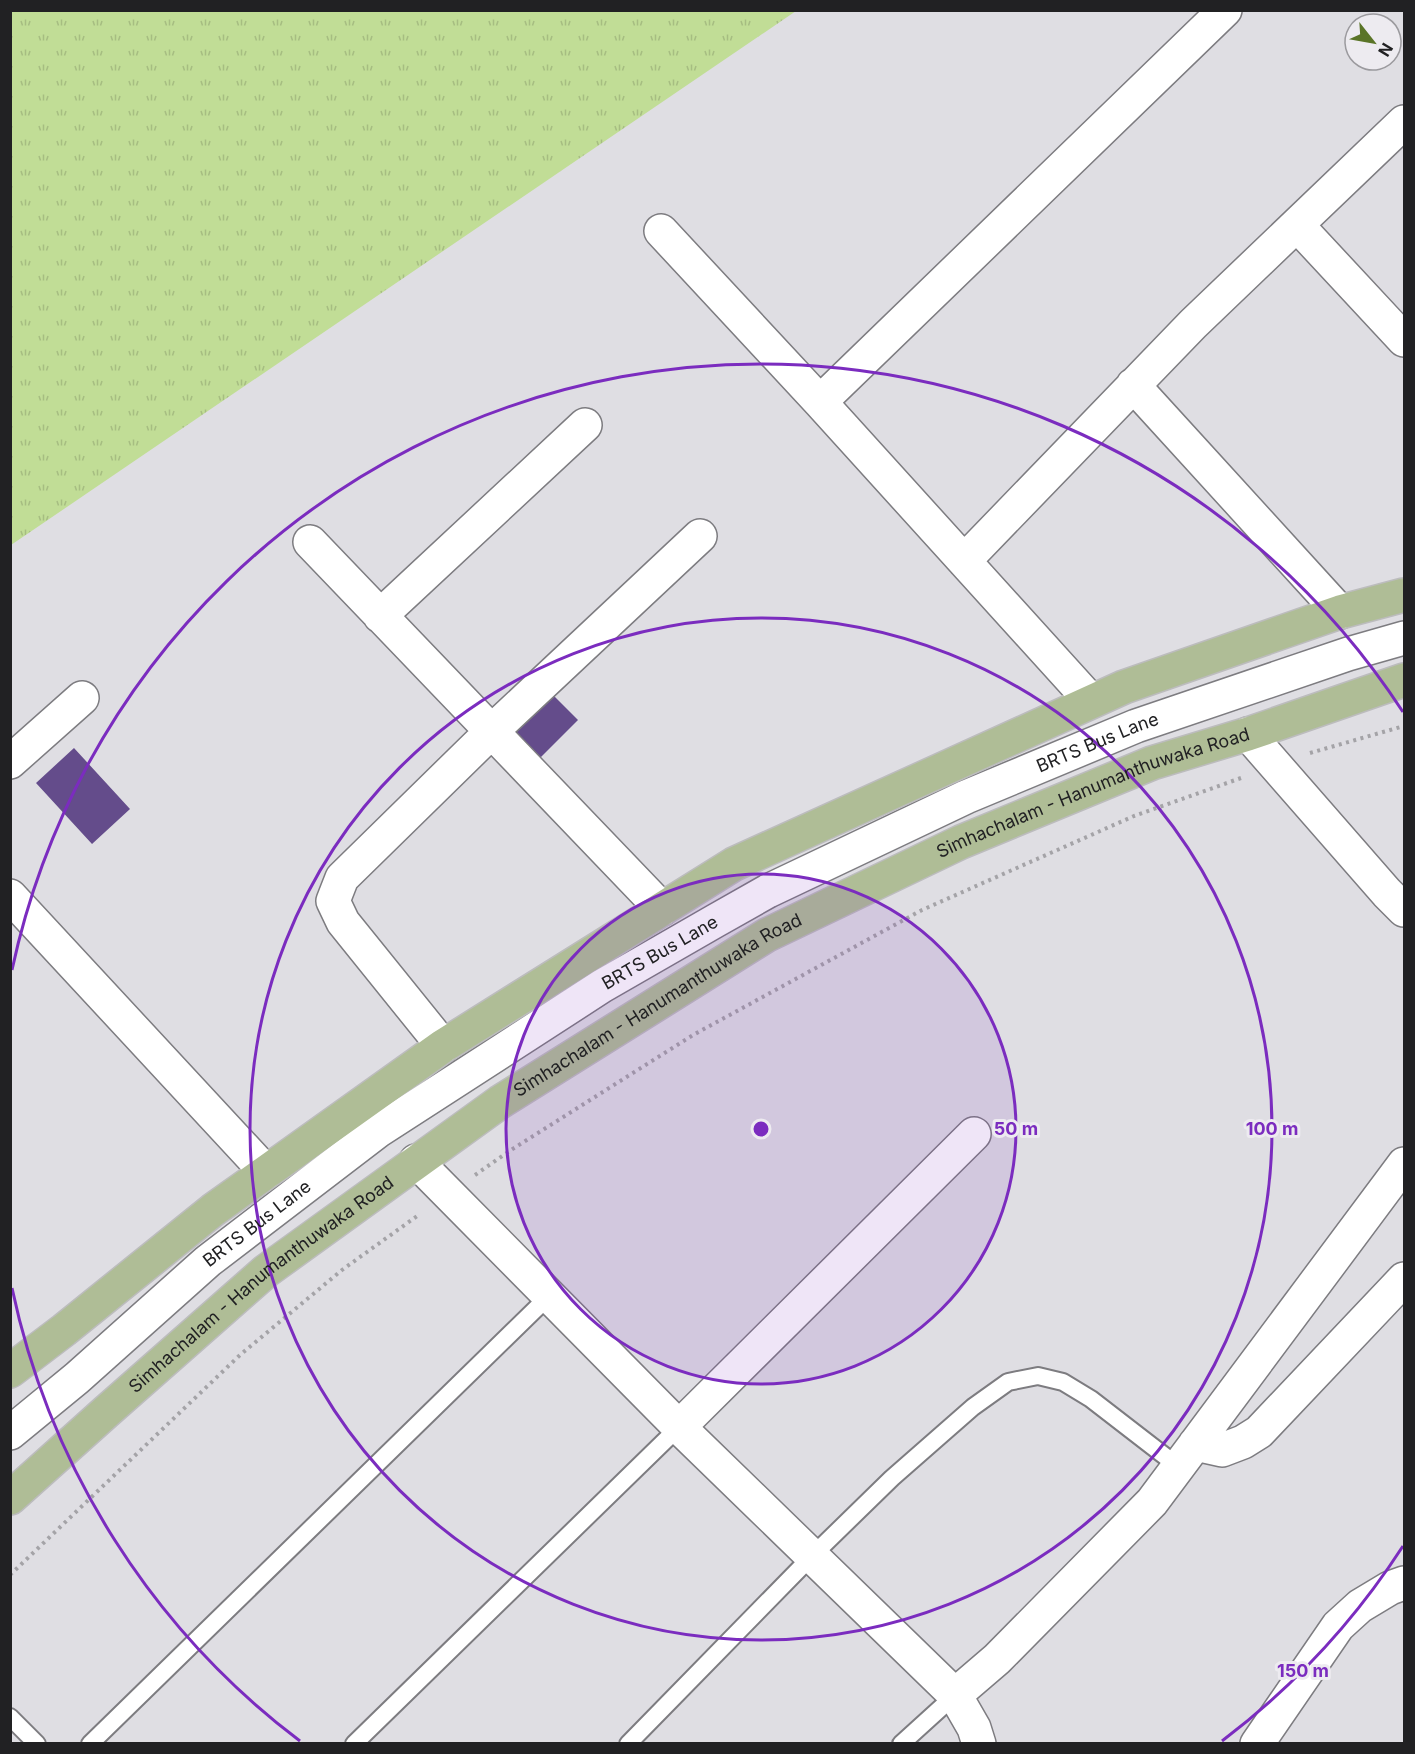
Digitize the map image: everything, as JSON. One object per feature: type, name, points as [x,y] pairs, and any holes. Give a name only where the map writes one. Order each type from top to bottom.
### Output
[{"type":"main road","points":[[10,1371],[213,1210],[443,1046],[734,864],[1124,687],[1340,612],[1404,595]]},
{"type":"main road","name":"Simhachalam - Hanumanthuwaka Road","points":[[10,1498],[266,1270],[500,1102],[768,935],[961,842],[1152,763],[1248,734],[1404,680]]},
{"type":"street","points":[[820,402],[1225,10]]},
{"type":"street","points":[[964,561],[1193,324],[1404,122]]},
{"type":"street","points":[[1297,225],[1404,340]]},
{"type":"street","points":[[661,231],[820,402],[1090,701]]},
{"type":"street","points":[[1133,385],[1340,612]]},
{"type":"street","points":[[380,616],[585,425]]},
{"type":"street","points":[[443,1046],[343,922],[333,901],[342,878],[492,731],[700,536]]},
{"type":"street","points":[[310,542],[662,909]]},
{"type":"street","name":"BRTS Bus Lane","points":[[10,1433],[77,1378],[208,1261],[378,1131],[602,986],[705,927],[788,882],[966,797],[1060,757],[1136,726],[1243,688],[1404,638]]},
{"type":"street","points":[[10,762],[82,698]]},
{"type":"street","points":[[1248,734],[1404,910]]},
{"type":"street","points":[[10,896],[266,1172]]},
{"type":"street","points":[[679,1427],[974,1134]]},
{"type":"street","points":[[417,1161],[679,1427],[955,1695],[974,1728],[979,1743]]},
{"type":"street","points":[[955,1695],[997,1659],[1152,1502],[1404,1164]]},
{"type":"street","points":[[1187,1455],[1222,1450],[1243,1443],[1259,1432],[1404,1279]]},
{"type":"street","points":[[1257,1743],[1338,1626],[1360,1606],[1390,1588],[1404,1583]]},
{"type":"lane","points":[[90,1743],[550,1295]]},
{"type":"lane","points":[[628,1743],[892,1478],[973,1407],[1008,1382],[1038,1376],[1063,1382],[1187,1455]]},
{"type":"lane","points":[[354,1743],[679,1427]]},
{"type":"lane","points":[[901,1743],[955,1695]]},
{"type":"lane","points":[[10,1717],[37,1743]]},
{"type":"path","points":[[10,1575],[240,1355],[342,1270],[511,1150],[693,1035],[922,910],[1134,816],[1322,748],[1404,726]]},
{"type":"green space","points":[[11,10],[796,10],[796,11],[11,545]]},
{"type":"building","points":[[550,692],[578,720],[530,768],[503,740]]},
{"type":"building","points":[[74,748],[130,809],[92,844],[36,783]]}]
